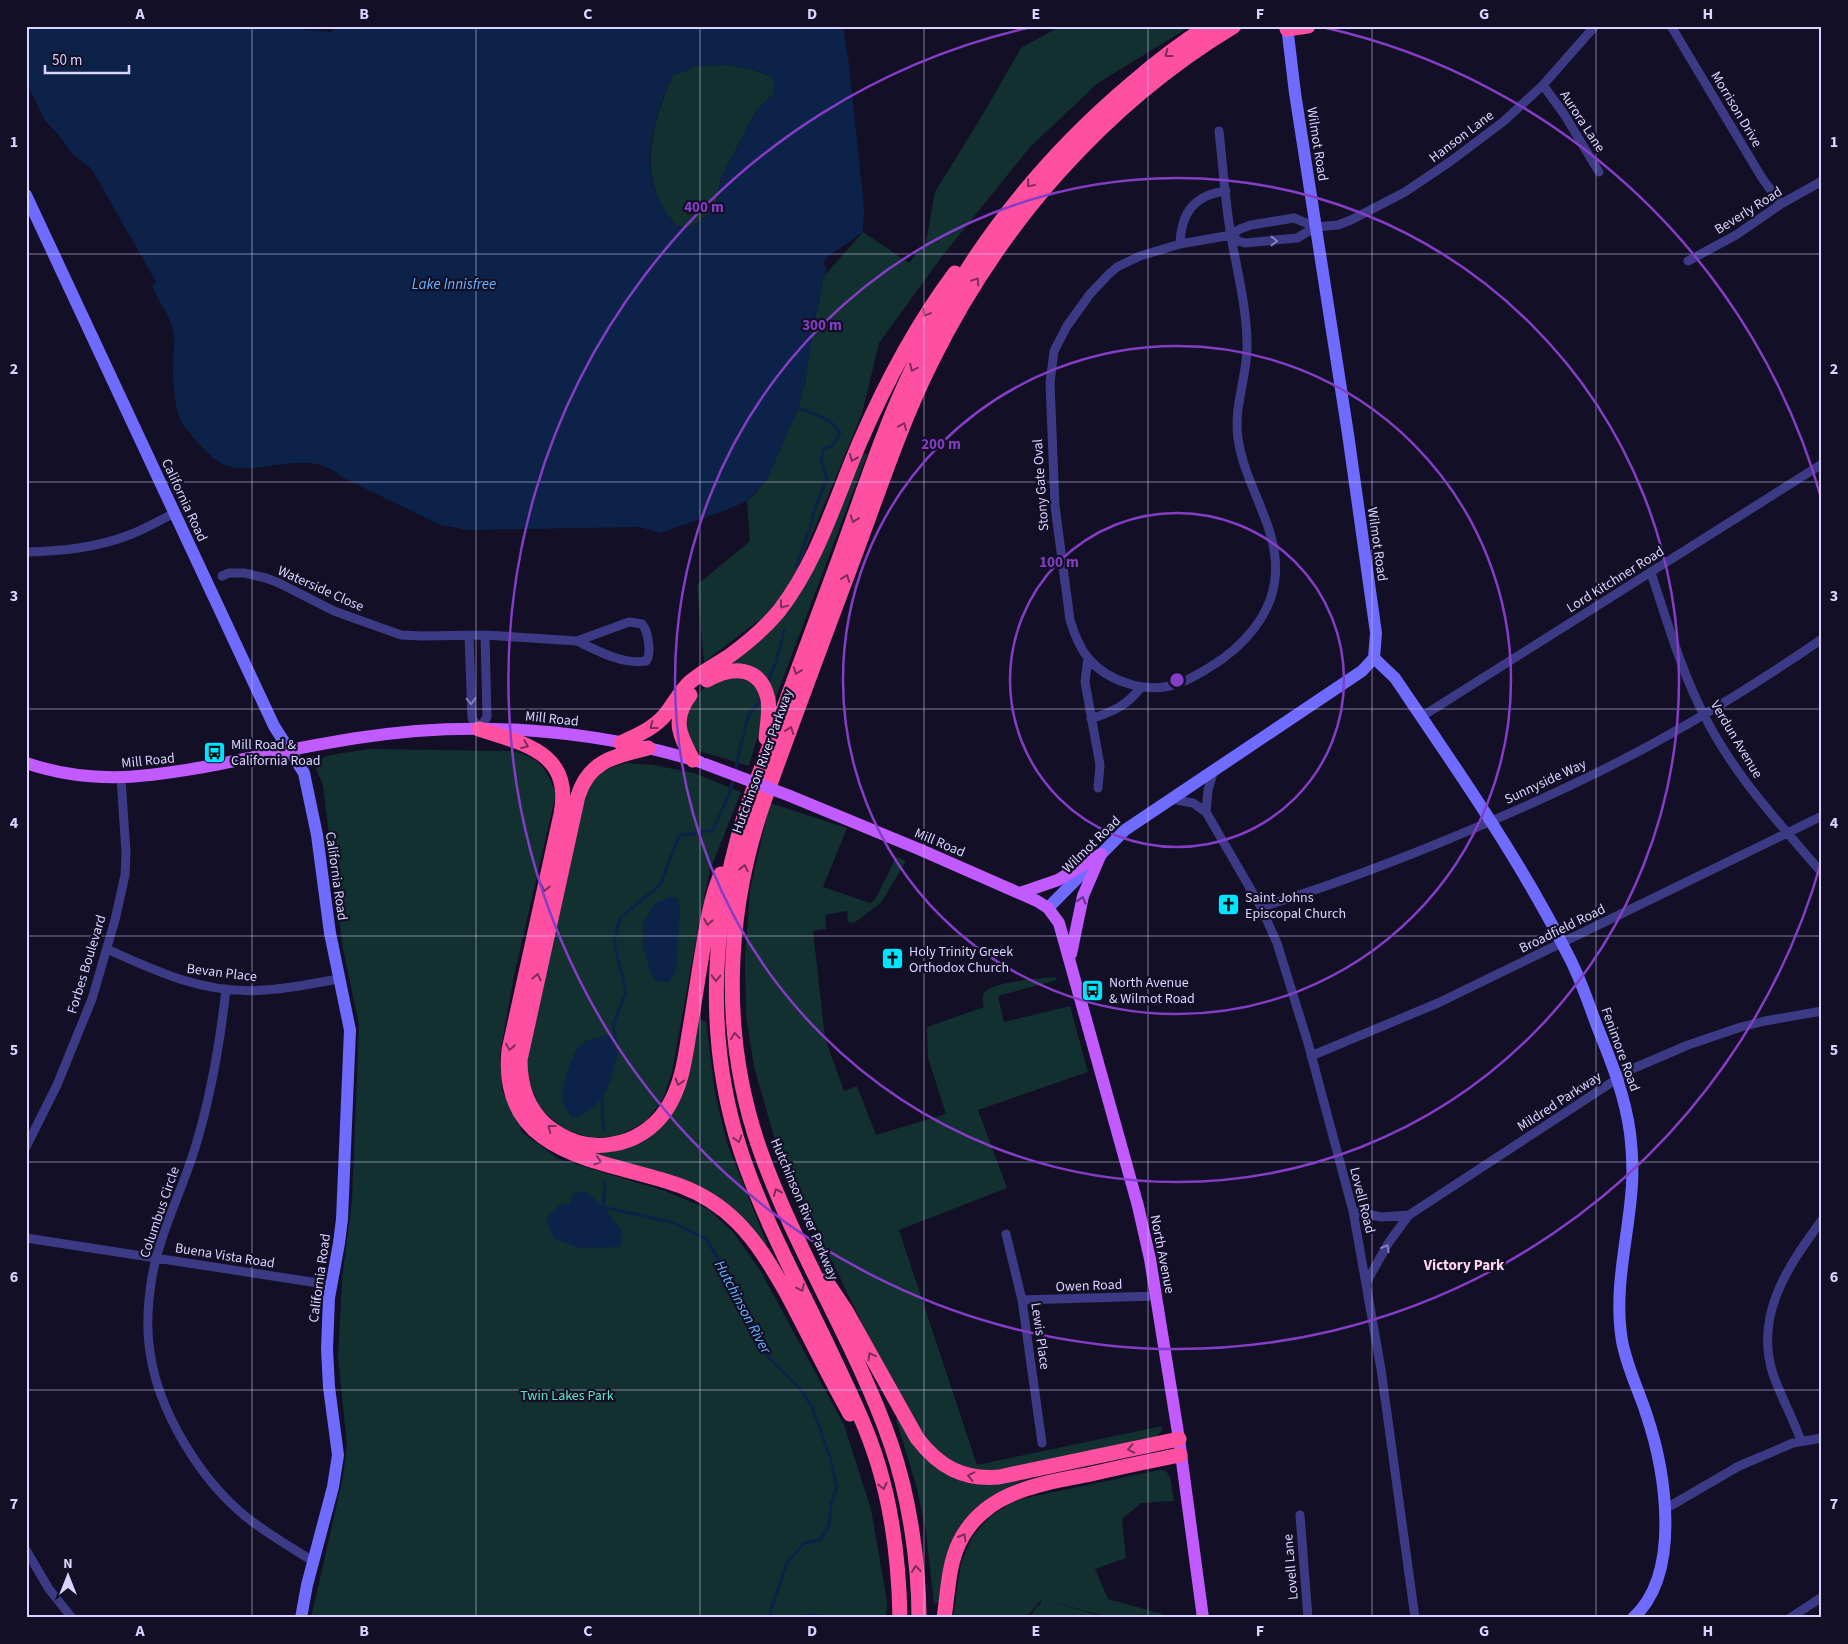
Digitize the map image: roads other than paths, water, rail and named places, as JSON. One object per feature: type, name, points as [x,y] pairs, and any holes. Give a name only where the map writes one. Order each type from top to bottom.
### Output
[{"type":"highway","name":"Hutchinson River Parkway","points":[[900,1618],[896,1556],[878,1466],[856,1406],[755,1188],[741,1150],[725,1091],[718,1043],[717,1018],[718,946],[727,879],[740,827],[873,466],[907,381],[947,302],[964,274],[1011,207],[1049,162],[1107,104],[1169,54],[1208,26]]},
{"type":"highway","name":"Hutchinson River Parkway","points":[[919,1618],[918,1586],[912,1540],[904,1494],[892,1446],[872,1397],[797,1237],[768,1170],[752,1123],[742,1082],[733,1011],[733,945],[739,897],[749,848],[764,801],[898,438],[931,362],[969,292],[1014,226],[1055,176],[1089,141],[1155,82],[1234,26]]},
{"type":"highway","points":[[1287,28],[1308,26]]},
{"type":"highway","points":[[621,743],[646,731],[658,722],[686,686],[699,675],[731,655],[756,634],[777,613],[789,597],[808,566],[868,422],[913,337],[937,296],[961,264],[1011,207]]},
{"type":"highway","points":[[699,762],[680,732],[678,720],[683,706],[692,693],[706,680],[722,672],[735,670],[747,672],[758,681],[768,698],[763,764]]},
{"type":"highway","points":[[479,728],[528,745],[542,753],[555,767],[560,776],[563,793],[561,814],[509,1050],[509,1081],[520,1111],[538,1134],[556,1147],[576,1155],[687,1189],[714,1203],[737,1222],[756,1243],[778,1278],[878,1466]]},
{"type":"highway","points":[[648,748],[615,757],[597,766],[584,779],[578,796],[520,1060],[521,1079],[532,1108],[544,1123],[560,1135],[579,1143],[590,1145],[600,1146],[619,1143],[630,1140],[651,1128],[666,1111],[677,1088],[684,1060],[713,895],[740,827]]},
{"type":"highway","points":[[797,1237],[846,1311],[917,1438],[932,1456],[949,1468],[978,1478],[999,1477],[1179,1447]]},
{"type":"highway","points":[[944,1618],[955,1552],[973,1522],[993,1504],[1024,1488],[1179,1447]]},
{"type":"main road","name":"Mill Road","points":[[26,763],[57,772],[86,776],[143,777],[356,738],[410,731],[479,728],[548,732],[648,748],[699,762],[843,817],[1020,893],[1048,908]]},
{"type":"main road","points":[[1020,893],[1058,880],[1100,854]]},
{"type":"main road","points":[[1070,957],[1083,896],[1100,854]]},
{"type":"main road","name":"North Avenue","points":[[1048,908],[1056,917],[1062,929],[1138,1206],[1157,1296],[1203,1618]]},
{"type":"street","name":"Hanson Lane","points":[[1316,227],[1338,225],[1351,220],[1405,192],[1489,134],[1543,85],[1595,26]]},
{"type":"street","name":"Morrison Drive","points":[[1671,26],[1762,178],[1781,204]]},
{"type":"street","name":"Wilmot Road","points":[[1048,908],[1126,830],[1362,671],[1374,658],[1376,633],[1295,93],[1287,28]]},
{"type":"street","name":"Aurora Lane","points":[[1543,85],[1564,114],[1599,172]]},
{"type":"street","points":[[1220,131],[1231,235]]},
{"type":"street","name":"Beverly Road","points":[[1688,261],[1736,235],[1781,204],[1822,181]]},
{"type":"street","points":[[1180,244],[1180,229],[1191,206],[1210,194],[1226,191]]},
{"type":"street","name":"California Road","points":[[26,195],[274,726],[304,773],[311,801],[330,934],[350,1030],[342,1219],[329,1298],[327,1349],[329,1387],[338,1455],[333,1487],[300,1618]]},
{"type":"street","name":"Stony Gate Oval","points":[[1231,235],[1248,343],[1238,409],[1238,438],[1243,460],[1276,557],[1276,579],[1260,622],[1243,642],[1222,660],[1176,684],[1160,687],[1142,687],[1117,680],[1088,658],[1073,631],[1070,620],[1057,532],[1053,482],[1050,383],[1054,351],[1067,326],[1090,294],[1117,267],[1140,256],[1180,244],[1231,235],[1251,225],[1294,218],[1316,227]]},
{"type":"street","name":"Stony Gate Oval","points":[[1231,235],[1238,241],[1245,243],[1278,241],[1297,238],[1316,227]]},
{"type":"street","name":"Lord Kitchner Road","points":[[1422,717],[1822,464]]},
{"type":"street","points":[[26,552],[78,549],[109,542],[175,513]]},
{"type":"street","name":"Verdun Avenue","points":[[1651,572],[1671,632],[1703,715],[1741,776],[1786,833],[1822,873]]},
{"type":"street","name":"Waterside Close","points":[[222,576],[229,573],[244,573],[266,578],[334,611],[401,635],[485,635],[578,641],[623,660],[639,662],[646,661],[649,657],[645,628],[637,622],[629,622],[578,641]]},
{"type":"street","points":[[468,636],[472,718],[479,728],[487,717],[485,635]]},
{"type":"street","name":"Sunnyside Way","points":[[1261,907],[1293,898],[1377,868],[1490,822],[1604,769],[1703,715],[1765,678],[1822,639]]},
{"type":"street","points":[[1088,658],[1085,682],[1100,766],[1098,788]]},
{"type":"street","name":"Fenimore Road","points":[[1374,658],[1392,674],[1511,852],[1562,944],[1586,996],[1618,1079],[1629,1129],[1632,1155],[1629,1215],[1618,1289],[1619,1322],[1627,1365],[1646,1413],[1657,1451],[1665,1509],[1664,1547],[1660,1571],[1655,1587],[1641,1611],[1634,1618]]},
{"type":"street","points":[[470,678],[486,678]]},
{"type":"street","points":[[1091,719],[1122,706],[1133,698],[1142,687]]},
{"type":"street","points":[[1171,798],[1193,803],[1206,812],[1208,790],[1214,770]]},
{"type":"street","name":"Forbes Boulevard","points":[[26,1147],[57,1085],[89,1007],[107,948],[125,875],[126,854],[121,778]]},
{"type":"street","name":"Lovell Road","points":[[1206,812],[1261,907],[1277,943],[1311,1056],[1353,1211],[1381,1369],[1415,1618]]},
{"type":"street","name":"Broadfield Road","points":[[1311,1056],[1438,1003],[1822,816]]},
{"type":"street","name":"Bevan Place","points":[[107,948],[181,980],[202,986],[262,991],[339,979]]},
{"type":"street","name":"Columbus Circle","points":[[226,989],[218,1054],[204,1116],[189,1166],[160,1244],[152,1277],[149,1306],[149,1345],[158,1386],[171,1417],[203,1471],[244,1515],[314,1562]]},
{"type":"street","name":"Mildred Parkway","points":[[1366,1284],[1389,1242],[1409,1215],[1632,1069],[1711,1036],[1765,1021],[1822,1011]]},
{"type":"street","name":"Mildred Parkway","points":[[1353,1211],[1381,1217],[1409,1215]]},
{"type":"street","points":[[1801,1441],[1773,1374],[1768,1354],[1767,1334],[1770,1307],[1784,1277],[1822,1220]]},
{"type":"street","name":"Lewis Place","points":[[1006,1234],[1022,1300],[1042,1443]]},
{"type":"street","name":"Buena Vista Road","points":[[26,1238],[331,1285]]},
{"type":"street","name":"Owen Road","points":[[1022,1300],[1157,1296]]},
{"type":"street","points":[[1665,1509],[1739,1466],[1793,1443],[1822,1438]]},
{"type":"street","name":"Lovell Lane","points":[[1300,1515],[1308,1618]]},
{"type":"street","points":[[27,1555],[49,1589],[72,1618]]},
{"type":"street","points":[[1790,1618],[1822,1597]]},
{"type":"water","name":"Lake Innisfree","points":[[26,26],[296,26],[309,30],[330,32],[338,26],[843,26],[849,64],[864,208],[863,232],[826,258],[823,263],[827,269],[813,329],[805,384],[795,416],[767,480],[747,501],[660,533],[640,527],[468,530],[440,525],[340,476],[329,468],[317,464],[291,463],[237,468],[227,466],[218,461],[197,442],[183,424],[177,410],[173,375],[174,335],[168,315],[152,286],[156,282],[91,168],[72,154],[59,135],[45,121],[26,82]],"holes":[[[726,65],[748,68],[773,77],[773,94],[756,111],[721,178],[715,209],[692,227],[677,226],[664,209],[655,191],[651,172],[653,133],[658,113],[673,75],[694,66]]]},
{"type":"water","points":[[670,897],[678,898],[680,911],[676,971],[669,982],[656,982],[651,973],[643,947],[643,924],[654,904]]},
{"type":"water","points":[[610,1035],[618,1053],[605,1093],[593,1108],[573,1118],[565,1106],[562,1093],[574,1055],[583,1043],[594,1038]]},
{"type":"water","points":[[586,1191],[605,1209],[623,1232],[620,1247],[581,1248],[554,1239],[546,1219],[557,1207],[570,1203],[574,1193]]},
{"type":"waterway","name":"Hutchinson River","points":[[796,567],[810,528],[814,510],[827,479],[821,459],[823,449],[833,445],[840,433],[827,420],[797,407]]},
{"type":"waterway","name":"Hutchinson River","points":[[768,681],[776,663],[784,630]]},
{"type":"waterway","name":"Hutchinson River","points":[[735,771],[748,716],[761,700]]},
{"type":"waterway","name":"Hutchinson River","points":[[611,1048],[617,1045],[613,1025],[626,992],[614,941],[620,918],[660,885],[679,836],[713,830],[729,794],[734,777]]},
{"type":"waterway","name":"Hutchinson River","points":[[602,1095],[603,1130]]},
{"type":"waterway","name":"Hutchinson River","points":[[605,1182],[603,1207],[671,1222],[706,1239],[727,1273],[769,1358],[798,1386],[812,1407],[829,1454],[837,1487],[831,1504],[829,1525],[820,1540],[804,1543],[787,1563],[770,1612],[771,1618]]},
{"type":"waterway","name":"Hutchinson River","points":[[802,1618],[807,1615],[817,1615],[819,1618]]},
{"type":"place","name":"Mill Road & California Road","points":[[215,752]]},
{"type":"place","name":"Saint Johns Episcopal Church","points":[[1229,905]]},
{"type":"place","name":"Holy Trinity Greek Orthodox Church","points":[[893,959]]},
{"type":"place","name":"North Avenue & Wilmot Road","points":[[1093,990]]},
{"type":"district","name":"Victory Park","points":[[1464,1265]]},
{"type":"park label","name":"Twin Lakes Park","points":[[567,1395]]}]
